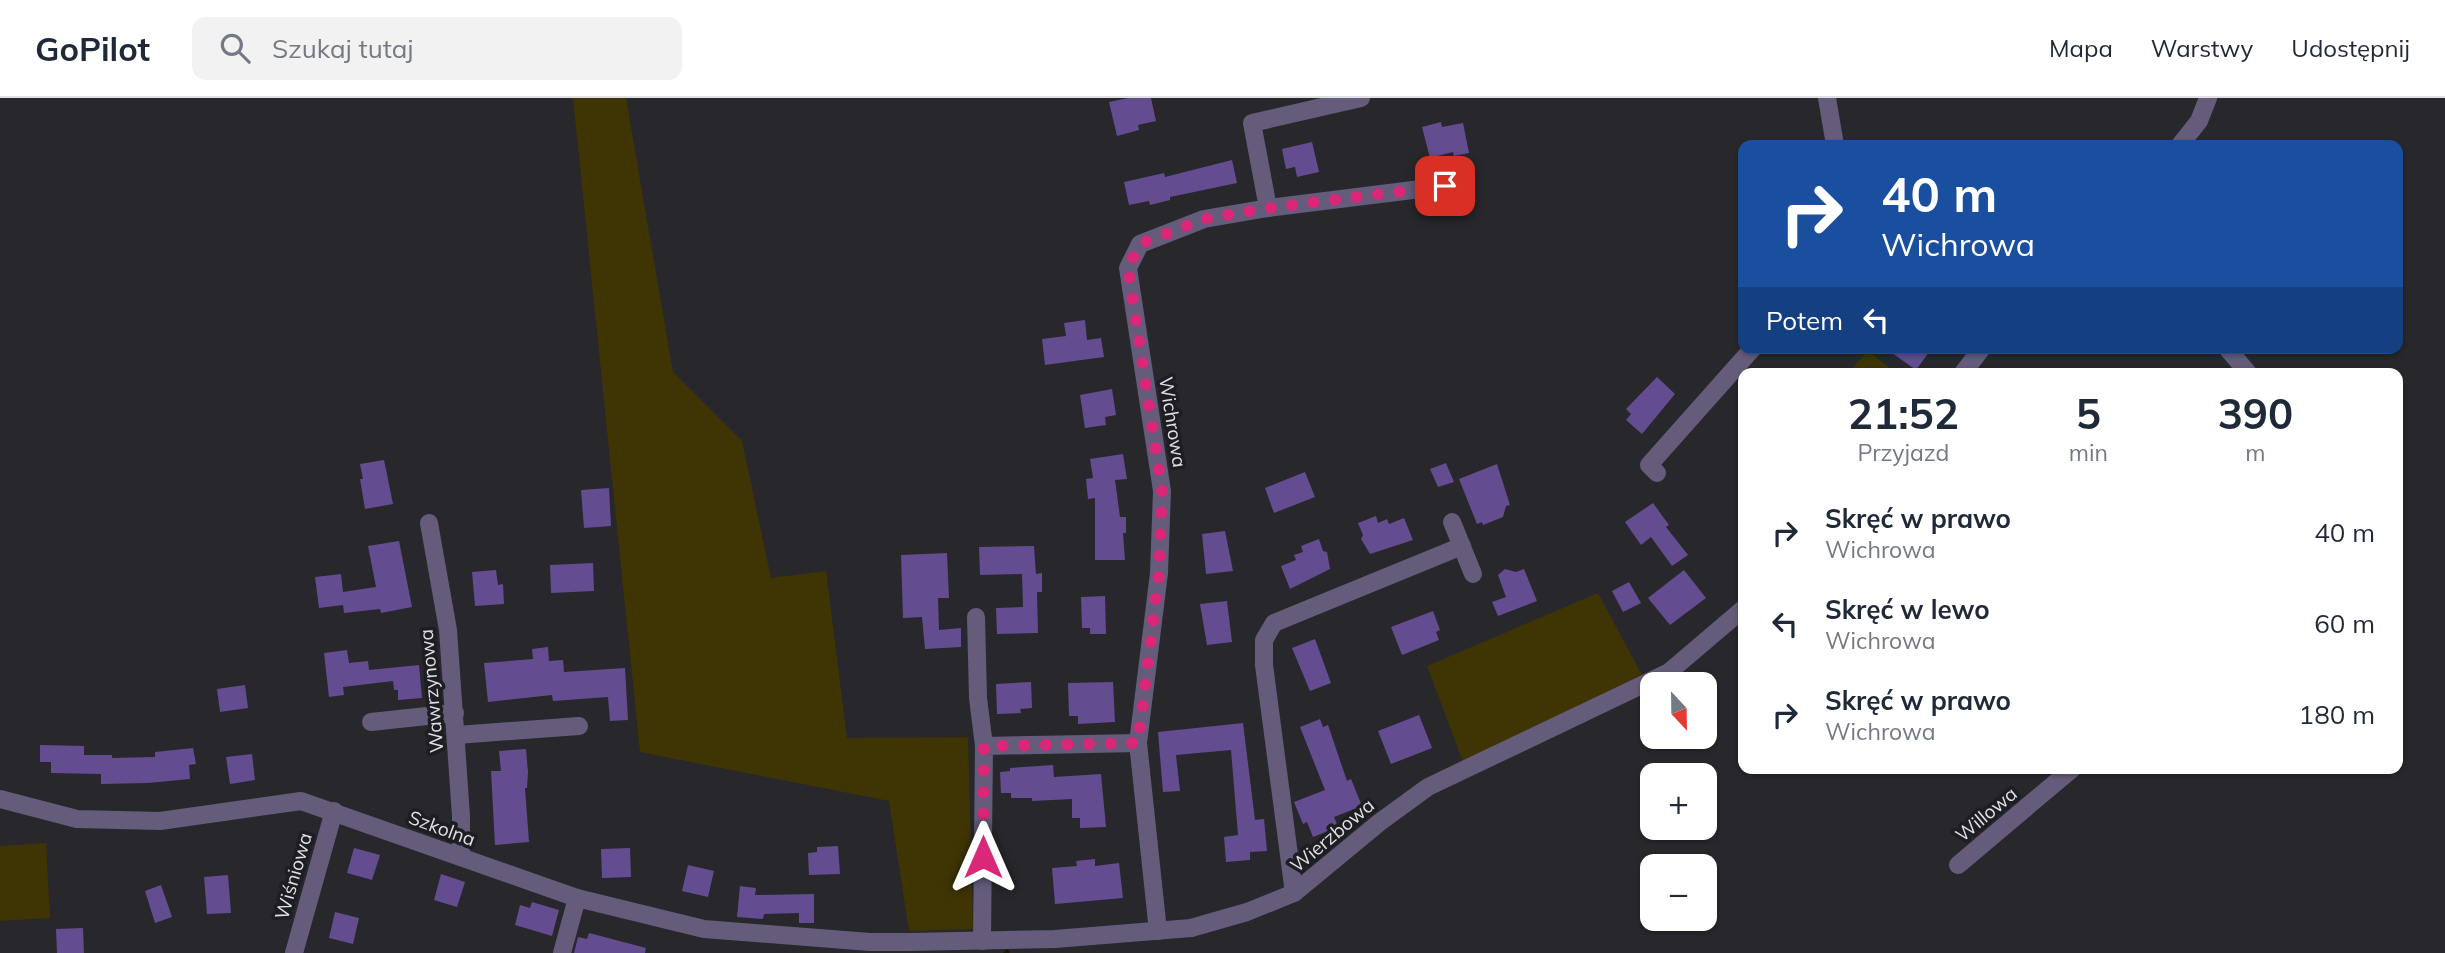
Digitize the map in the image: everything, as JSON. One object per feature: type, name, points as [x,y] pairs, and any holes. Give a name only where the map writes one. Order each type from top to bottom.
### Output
[{"type":"street","points":[[1268,208],[1252,123],[1361,98]]},
{"type":"street","points":[[1827,98],[1834,140]]},
{"type":"street","points":[[2184,140],[2199,121],[2208,98]]},
{"type":"street","name":"Wichrowa","points":[[1158,931],[1138,743],[1159,573],[1162,491],[1128,268],[1140,244],[1204,219],[1268,208],[1445,186]]},
{"type":"street","points":[[1657,473],[1649,465],[1748,354]]},
{"type":"street","points":[[1967,368],[1977,354]]},
{"type":"street","points":[[2232,354],[2244,368]]},
{"type":"street","points":[[1452,522],[1473,574]]},
{"type":"street","name":"Wawrzynowa","points":[[429,523],[448,630],[457,735],[461,857]]},
{"type":"street","points":[[1294,893],[1264,665],[1264,640],[1274,623],[1462,546]]},
{"type":"street","name":"Wierzbowa","points":[[865,947],[1055,939],[1191,928],[1247,912],[1294,893],[1427,787],[1670,672],[1738,612]]},
{"type":"street","points":[[975,617],[978,698],[984,746],[982,940]]},
{"type":"street","points":[[371,722],[455,713]]},
{"type":"street","points":[[457,735],[579,726]]},
{"type":"street","points":[[984,746],[1138,743]]},
{"type":"street","name":"Willowa","points":[[1958,865],[2066,774]]},
{"type":"street","name":"Szkolna","points":[[0,799],[77,819],[160,821],[300,801],[577,898],[704,929],[865,947]]},
{"type":"street","name":"Wiśniowa","points":[[293,953],[334,811]]},
{"type":"street","points":[[562,953],[577,898]]},
{"type":"shaded area","points":[[573,98],[626,98],[673,372],[742,441],[771,578],[826,571],[847,738],[968,737],[973,929],[909,931],[889,801],[640,752]]},
{"type":"shaded area","points":[[1865,354],[1872,354],[1890,368],[1853,368]]},
{"type":"shaded area","points":[[1598,593],[1640,672],[1640,676],[1463,762],[1427,666]]},
{"type":"shaded area","points":[[46,843],[50,918],[0,921],[0,846]]},
{"type":"building","points":[[1128,98],[1151,98],[1156,121],[1138,125],[1139,130],[1117,136],[1109,102]]},
{"type":"building","points":[[1441,122],[1442,127],[1463,123],[1469,153],[1454,156],[1453,152],[1430,158],[1422,127]]},
{"type":"building","points":[[1312,142],[1319,172],[1297,177],[1295,167],[1286,169],[1282,149]]},
{"type":"building","points":[[1232,160],[1237,183],[1170,197],[1170,200],[1150,205],[1149,201],[1129,205],[1124,182],[1164,173],[1165,177]]},
{"type":"building","points":[[1085,320],[1087,340],[1101,338],[1104,357],[1045,365],[1042,339],[1066,336],[1064,323]]},
{"type":"building","points":[[1893,354],[1928,354],[1917,368],[1913,368]]},
{"type":"building","points":[[1657,377],[1675,394],[1642,434],[1626,420],[1631,414],[1626,409]]},
{"type":"building","points":[[1112,389],[1116,415],[1105,417],[1106,425],[1085,428],[1080,395]]},
{"type":"building","points":[[1123,454],[1127,479],[1115,480],[1120,517],[1126,517],[1126,533],[1123,533],[1125,560],[1095,560],[1095,498],[1088,499],[1086,479],[1093,478],[1090,459]]},
{"type":"building","points":[[384,460],[393,504],[365,509],[360,464]]},
{"type":"building","points":[[1446,463],[1454,482],[1438,487],[1430,469]]},
{"type":"building","points":[[1497,464],[1510,505],[1506,506],[1503,517],[1483,525],[1482,522],[1477,524],[1459,479]]},
{"type":"building","points":[[1305,472],[1315,497],[1274,513],[1265,488]]},
{"type":"building","points":[[609,488],[611,526],[584,528],[581,490]]},
{"type":"building","points":[[1653,503],[1669,525],[1666,527],[1688,555],[1672,566],[1651,537],[1641,545],[1625,522]]},
{"type":"building","points":[[1376,516],[1378,523],[1387,519],[1389,524],[1404,518],[1413,540],[1370,554],[1361,539],[1363,535],[1358,523]]},
{"type":"building","points":[[1225,531],[1233,571],[1206,574],[1202,534]]},
{"type":"building","points":[[1319,539],[1323,551],[1327,552],[1330,569],[1290,589],[1281,566],[1296,560],[1294,555],[1303,552],[1301,546]]},
{"type":"building","points":[[399,541],[412,607],[381,613],[380,609],[344,613],[343,605],[319,608],[315,577],[341,574],[343,592],[376,587],[368,546]]},
{"type":"building","points":[[1034,546],[1036,574],[1042,573],[1042,592],[1037,592],[1038,633],[997,634],[996,608],[1023,607],[1022,574],[980,575],[979,547]]},
{"type":"building","points":[[947,553],[949,598],[938,598],[939,630],[961,628],[961,647],[925,649],[922,617],[903,618],[901,555]]},
{"type":"building","points":[[593,563],[594,591],[551,593],[550,565]]},
{"type":"building","points":[[1505,569],[1516,572],[1524,569],[1537,601],[1498,616],[1492,602],[1506,597],[1498,575]]},
{"type":"building","points":[[496,570],[498,585],[503,584],[504,604],[475,606],[472,572]]},
{"type":"building","points":[[1684,570],[1706,598],[1670,625],[1648,598]]},
{"type":"building","points":[[1629,582],[1641,603],[1623,612],[1612,591]]},
{"type":"building","points":[[1105,596],[1106,634],[1090,634],[1090,628],[1082,628],[1081,597]]},
{"type":"building","points":[[1227,601],[1232,642],[1207,645],[1200,604]]},
{"type":"building","points":[[1433,611],[1440,630],[1436,632],[1439,640],[1402,655],[1391,627]]},
{"type":"building","points":[[1315,639],[1331,683],[1310,691],[1292,648]]},
{"type":"building","points":[[548,647],[549,661],[563,660],[564,672],[625,668],[628,720],[610,721],[608,697],[553,701],[552,695],[488,702],[484,663],[533,659],[532,649]]},
{"type":"building","points":[[347,650],[349,663],[368,661],[369,670],[419,665],[422,698],[398,700],[398,690],[394,690],[393,681],[343,687],[344,695],[329,697],[324,653]]},
{"type":"building","points":[[1031,682],[1032,708],[1020,709],[1021,713],[997,714],[996,684]]},
{"type":"building","points":[[1113,682],[1115,722],[1078,724],[1078,716],[1069,716],[1068,683]]},
{"type":"building","points":[[245,685],[248,708],[220,712],[217,689]]},
{"type":"building","points":[[1419,715],[1432,748],[1391,764],[1378,731]]},
{"type":"building","points":[[1320,719],[1323,727],[1328,725],[1347,781],[1351,779],[1362,806],[1334,817],[1338,827],[1313,837],[1307,822],[1303,824],[1294,802],[1325,790],[1300,727]]},
{"type":"building","points":[[1243,723],[1255,820],[1264,819],[1267,851],[1250,852],[1250,860],[1226,862],[1224,837],[1238,835],[1231,750],[1176,755],[1180,791],[1163,792],[1158,732]]},
{"type":"building","points":[[40,745],[84,746],[84,755],[112,755],[112,758],[155,757],[155,752],[193,748],[196,764],[189,765],[190,779],[101,784],[101,774],[51,773],[51,762],[40,762]]},
{"type":"building","points":[[526,749],[528,772],[525,788],[529,842],[495,845],[491,771],[501,771],[499,751]]},
{"type":"building","points":[[252,754],[255,780],[230,784],[226,757]]},
{"type":"building","points":[[1053,765],[1054,777],[1101,774],[1106,827],[1080,828],[1080,818],[1072,818],[1072,799],[1032,801],[1032,798],[1011,798],[1011,793],[1001,793],[1000,772],[1010,771],[1010,768]]},
{"type":"building","points":[[838,846],[840,874],[809,875],[808,853],[817,852],[817,847]]},
{"type":"building","points":[[354,848],[380,855],[372,880],[347,873]]},
{"type":"building","points":[[630,848],[631,877],[602,878],[601,849]]},
{"type":"building","points":[[1095,859],[1095,866],[1119,863],[1123,898],[1055,904],[1052,868],[1077,866],[1076,861]]},
{"type":"building","points":[[688,865],[714,871],[708,897],[682,891]]},
{"type":"building","points":[[441,874],[465,882],[457,907],[434,900]]},
{"type":"building","points":[[228,875],[231,913],[207,914],[204,877]]},
{"type":"building","points":[[161,885],[172,917],[155,923],[145,891]]},
{"type":"building","points":[[740,886],[756,888],[755,895],[814,894],[814,923],[799,923],[799,913],[764,914],[763,919],[737,917]]},
{"type":"building","points":[[532,902],[559,910],[552,936],[515,925],[520,905],[530,908]]},
{"type":"building","points":[[335,912],[359,918],[353,944],[329,938]]},
{"type":"building","points":[[83,928],[84,953],[57,953],[56,929]]},
{"type":"building","points":[[589,933],[646,948],[645,953],[574,953],[578,937],[587,939]]},
{"type":"route","points":[[983,857],[984,746],[1138,743],[1159,573],[1162,491],[1128,268],[1140,244],[1204,219],[1268,208],[1445,186]]}]
